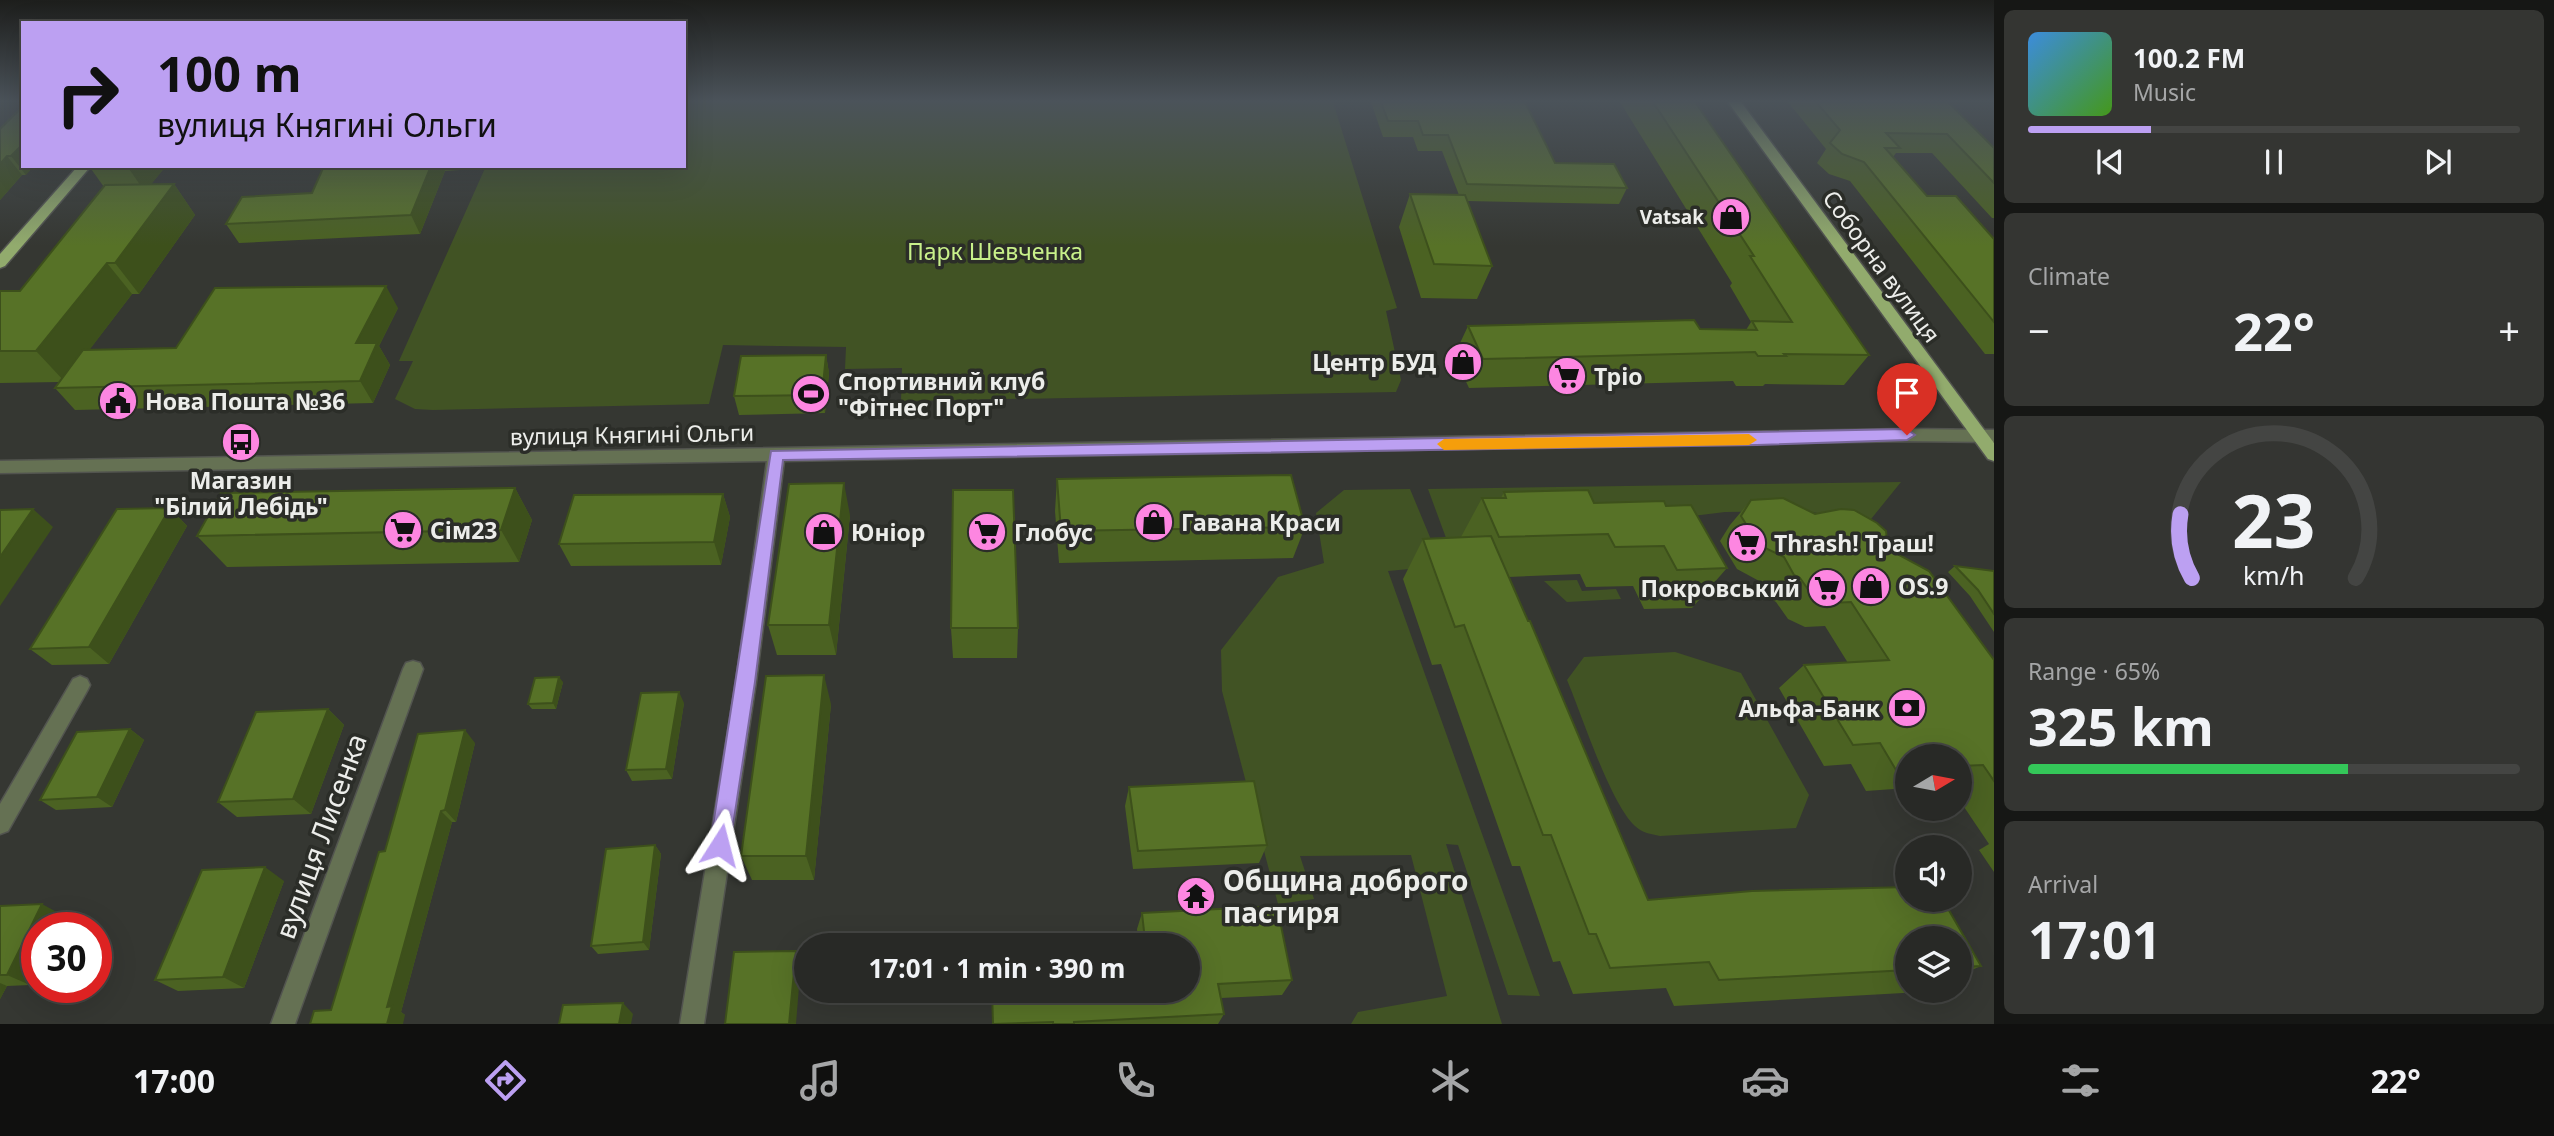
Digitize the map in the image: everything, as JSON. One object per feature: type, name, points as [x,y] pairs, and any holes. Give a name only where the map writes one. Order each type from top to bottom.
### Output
[{"type":"main road","name":"Соборна вулиця","points":[[1770,150],[1987,436],[1994,455]]},
{"type":"main road","points":[[0,263],[83,168]]},
{"type":"street","name":"вулиця Княгині Ольги","points":[[0,467],[1907,435],[1987,436]]},
{"type":"street","points":[[692,1024],[746,682],[776,455]]},
{"type":"street","name":"вулиця Лисенка","points":[[283,1024],[413,669]]},
{"type":"street","points":[[0,824],[80,685]]},
{"type":"green space","name":"Парк Шевченка","points":[[686,150],[1348,150],[1397,308],[1386,311],[1401,380],[1396,392],[901,401],[902,368],[845,369],[846,347],[723,345],[709,404],[433,410],[415,409],[395,399],[413,361],[399,361],[485,168],[686,168]]},
{"type":"green space","points":[[1901,482],[1867,524],[1808,511],[1725,512],[1449,546],[1428,489]]},
{"type":"green space","points":[[1410,489],[1442,566],[1388,571],[1540,996],[1508,995],[1458,845],[1446,844],[1502,1024],[1351,1024],[1358,1012],[1447,996],[1411,855],[1300,856],[1314,899],[1278,904],[1222,691],[1221,650],[1278,577],[1324,563],[1316,513],[1344,490]]},
{"type":"green space","points":[[1577,580],[1582,591],[1616,589],[1621,599],[1567,602],[1544,581]]},
{"type":"green space","points":[[1675,652],[1741,673],[1809,795],[1796,828],[1660,836],[1641,830],[1626,815],[1606,779],[1567,680],[1584,657]]},
{"type":"building","points":[[0,150],[17,150],[7,156],[0,164]]},
{"type":"building","points":[[1454,150],[1549,150],[1555,163],[1614,164],[1627,188],[1467,184]]},
{"type":"building","points":[[1684,150],[1728,150],[1869,355],[1758,356],[1755,352],[1483,359],[1468,326],[1694,320],[1700,329],[1757,330],[1752,321],[1792,322],[1750,256],[1754,256]]},
{"type":"building","points":[[1837,150],[1887,150],[1927,196],[1956,196],[1994,239],[1994,322],[1864,162]]},
{"type":"building","points":[[1962,150],[1994,150],[1994,183]]},
{"type":"building","points":[[323,168],[430,168],[411,215],[226,224],[242,197],[312,193]]},
{"type":"building","points":[[174,184],[115,263],[107,263],[36,351],[0,351],[0,291],[20,291],[105,185]]},
{"type":"building","points":[[1410,194],[1465,195],[1492,266],[1434,264]]},
{"type":"building","points":[[386,286],[356,343],[377,343],[360,381],[55,388],[83,350],[176,348],[215,288]]},
{"type":"building","points":[[826,355],[822,395],[734,396],[741,356]]},
{"type":"building","points":[[1291,475],[1305,527],[1061,531],[1057,479]]},
{"type":"building","points":[[844,483],[829,625],[768,625],[789,484]]},
{"type":"building","points":[[515,488],[501,530],[197,536],[221,493]]},
{"type":"building","points":[[953,490],[1013,490],[1018,628],[951,628]]},
{"type":"building","points":[[1588,490],[1594,503],[1664,501],[1666,506],[1691,505],[1727,568],[1677,570],[1664,546],[1615,547],[1608,534],[1499,537],[1482,498],[1506,498],[1504,492]]},
{"type":"building","points":[[723,494],[714,542],[559,544],[574,495]]},
{"type":"building","points":[[1783,498],[1815,514],[1841,509],[1854,510],[1886,531],[1887,540],[1899,555],[1929,571],[1994,660],[1994,781],[1983,765],[1972,765],[1972,744],[1895,744],[1895,768],[1880,743],[1853,745],[1804,665],[1889,660],[1851,602],[1830,603],[1812,595],[1800,578],[1794,575],[1784,557],[1759,545],[1741,516],[1751,500]]},
{"type":"building","points":[[170,508],[89,647],[30,649],[117,509]]},
{"type":"building","points":[[33,509],[0,557],[0,510]]},
{"type":"building","points":[[1491,536],[1530,621],[1648,900],[1752,891],[1895,887],[1895,912],[1950,912],[1958,926],[1895,926],[1895,971],[1719,980],[1709,962],[1610,968],[1596,934],[1589,934],[1551,835],[1543,835],[1464,625],[1455,627],[1423,539]]},
{"type":"building","points":[[1955,566],[1994,571],[1994,614],[1978,590]]},
{"type":"building","points":[[824,675],[806,856],[741,856],[766,676]]},
{"type":"building","points":[[559,677],[553,703],[528,704],[535,678]]},
{"type":"building","points":[[679,692],[666,769],[626,770],[641,693]]},
{"type":"building","points":[[328,709],[293,799],[218,802],[256,712]]},
{"type":"building","points":[[130,729],[97,797],[40,800],[77,732]]},
{"type":"building","points":[[465,730],[445,810],[441,811],[387,1007],[392,1006],[387,1024],[310,1024],[314,1011],[331,1010],[379,852],[385,851],[418,734]]},
{"type":"building","points":[[1254,781],[1267,845],[1138,851],[1129,787]]},
{"type":"building","points":[[655,845],[643,942],[591,946],[606,849]]},
{"type":"building","points":[[265,867],[223,977],[155,980],[202,870]]},
{"type":"building","points":[[42,904],[38,912],[21,912],[21,947],[7,975],[0,975],[0,906]]},
{"type":"building","points":[[1277,906],[1292,980],[1218,984],[1224,1014],[1074,1024],[993,1024],[992,1003],[1200,1003],[1200,933],[1144,933],[1142,913]]},
{"type":"building","points":[[1972,950],[1981,966],[1972,966]]},
{"type":"building","points":[[794,951],[789,1024],[725,1024],[734,952]]},
{"type":"building","points":[[623,1003],[619,1024],[559,1024],[563,1005]]},
{"type":"slow traffic","points":[[1444,444],[1749,440]]},
{"type":"place","name":"Vatsak","points":[[1731,217]]},
{"type":"place","name":"Центр БУД","points":[[1463,362]]},
{"type":"place","name":"Тріо","points":[[1567,376]]},
{"type":"place","name":"Спортивний клуб \"Фітнес Порт\"","points":[[811,394]]},
{"type":"place","name":"Нова Пошта №36","points":[[118,401]]},
{"type":"place","name":"Магазин \"Білий Лебідь\"","points":[[241,442]]},
{"type":"place","name":"Гавана Краси","points":[[1154,522]]},
{"type":"place","name":"Сім23","points":[[403,530]]},
{"type":"place","name":"Юніор","points":[[824,532]]},
{"type":"place","name":"Глобус","points":[[987,532]]},
{"type":"place","name":"Thrash! Траш!","points":[[1747,543]]},
{"type":"place","name":"OS.9","points":[[1871,586]]},
{"type":"place","name":"Покровський","points":[[1827,588]]},
{"type":"place","name":"Альфа-Банк","points":[[1907,708]]},
{"type":"place","name":"Община доброго пастиря","points":[[1196,896]]},
{"type":"route","points":[[720,845],[746,682],[776,455],[1907,435]]}]
